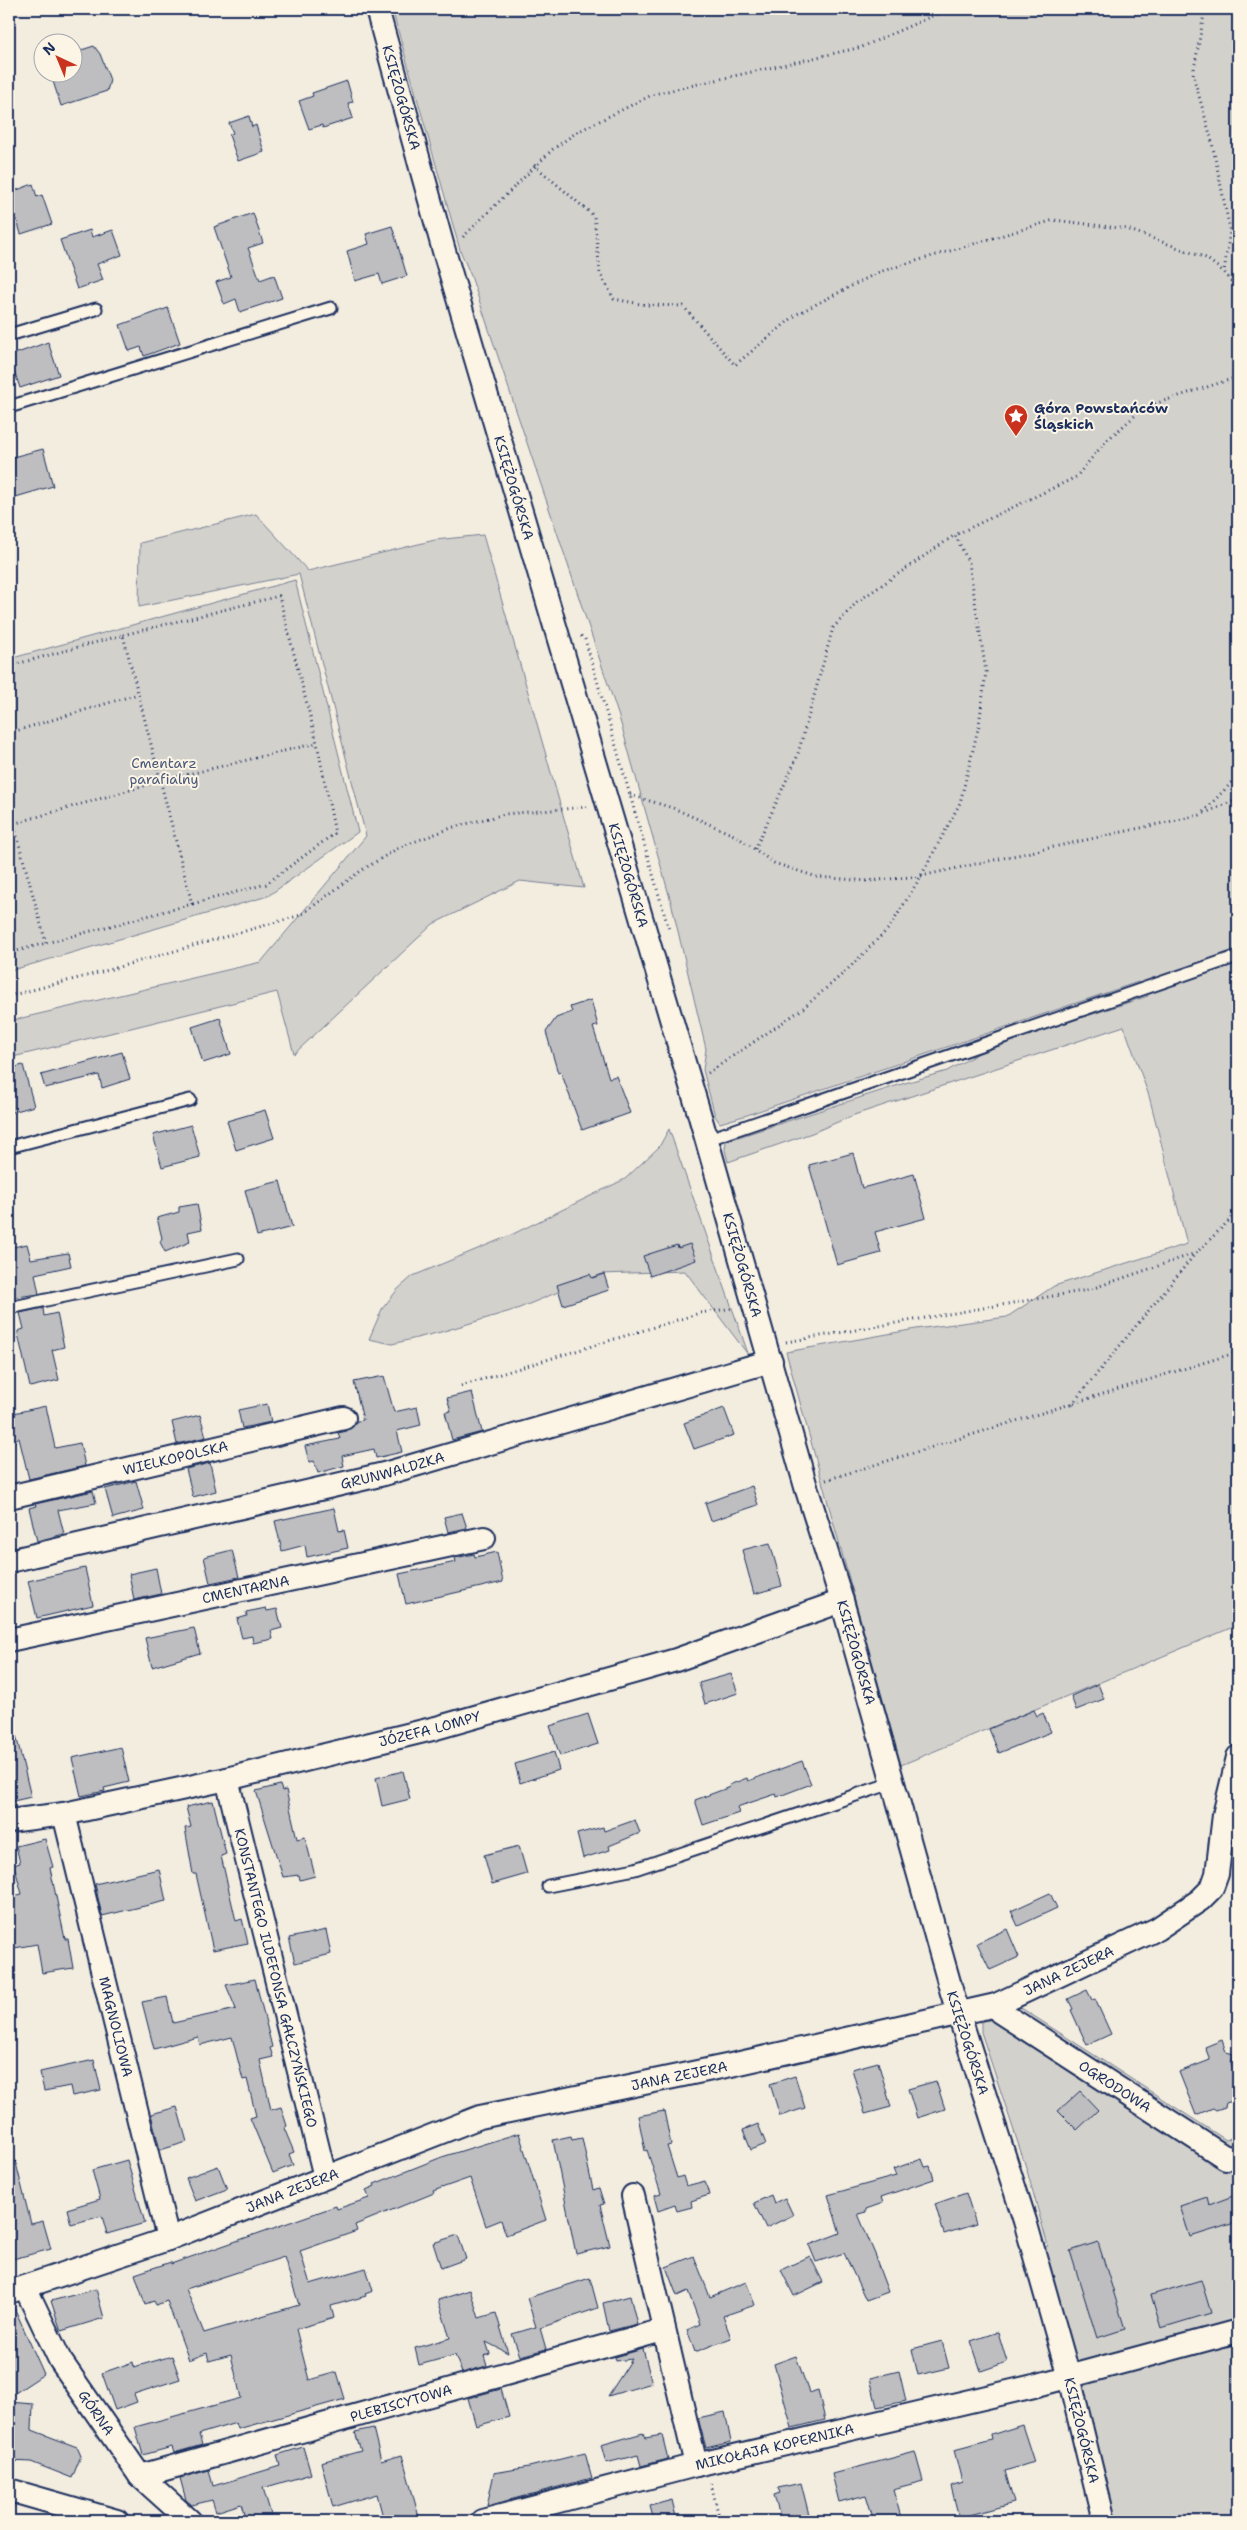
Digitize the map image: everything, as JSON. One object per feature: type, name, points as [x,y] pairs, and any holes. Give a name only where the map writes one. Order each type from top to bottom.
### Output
[{"type":"street","name":"KSIĘŻOGÓRSKA","points":[[377,9],[444,251],[609,806],[806,1487],[842,1601],[892,1783],[959,2013],[1025,2221],[1069,2377],[1104,2521]]},
{"type":"street","name":"GRUNWALDZKA","points":[[9,1561],[384,1474],[769,1354]]},
{"type":"street","name":"WIELKOPOLSKA","points":[[9,1497],[344,1418]]},
{"type":"street","name":"CMENTARNA","points":[[9,1640],[484,1538]]},
{"type":"street","name":"JÓZEFA LOMPY","points":[[9,1821],[64,1814],[227,1780],[436,1728],[676,1660],[842,1601]]},
{"type":"street","name":"JANA ZEJERA","points":[[17,2290],[168,2239],[480,2117],[996,2005],[1157,1929],[1200,1900],[1212,1888],[1217,1874],[1224,1815],[1238,1757]]},
{"type":"street","name":"KONSTANTEGO ILDEFONSA GAŁCZYŃSKIEGO","points":[[227,1780],[325,2178]]},
{"type":"street","name":"MAGNOLIOWA","points":[[64,1814],[168,2239]]},
{"type":"street","name":"OGRODOWA","points":[[996,2005],[1000,2012],[1226,2158],[1238,2156]]},
{"type":"street","points":[[633,2196],[696,2465]]},
{"type":"street","name":"GÓRNA","points":[[17,2290],[60,2360],[140,2476],[190,2521]]},
{"type":"street","name":"PLEBISCYTOWA","points":[[140,2476],[663,2330]]},
{"type":"street","points":[[1069,2377],[1238,2331]]},
{"type":"street","name":"MIKOŁAJA KOPERNIKA","points":[[482,2521],[696,2465],[1069,2377]]},
{"type":"street","points":[[9,2490],[116,2521]]},
{"type":"lane","points":[[9,407],[331,308]]},
{"type":"lane","points":[[9,335],[96,309]]},
{"type":"lane","points":[[706,1140],[1238,956]]},
{"type":"lane","points":[[9,1147],[190,1100]]},
{"type":"lane","points":[[9,1308],[238,1259]]},
{"type":"lane","points":[[548,1886],[635,1869],[892,1783]]},
{"type":"path","points":[[462,238],[534,165],[577,132],[654,94],[862,47],[939,13],[954,9]]},
{"type":"path","points":[[1205,9],[1193,75],[1211,138],[1230,230],[1224,272]]},
{"type":"path","points":[[534,165],[594,216],[600,274],[614,299],[646,305],[683,306],[735,365],[797,314],[879,272],[1054,220],[1127,229],[1206,258],[1224,272],[1238,290]]},
{"type":"path","points":[[755,850],[797,757],[834,628],[858,602],[955,535],[1076,477],[1106,441],[1145,407],[1238,377]]},
{"type":"path","points":[[690,1083],[701,1078],[801,1010],[846,972],[890,927],[921,876],[960,803],[979,725],[986,672],[968,562],[955,535]]},
{"type":"path","points":[[9,666],[279,596],[317,743],[335,833],[266,884],[9,953]]},
{"type":"path","points":[[123,635],[192,904]]},
{"type":"path","points":[[585,639],[671,936]]},
{"type":"path","points":[[9,733],[138,694]]},
{"type":"path","points":[[11,824],[161,782],[317,743]]},
{"type":"path","points":[[1200,815],[1238,776]]},
{"type":"path","points":[[9,996],[301,916],[362,870],[400,847],[454,827],[505,814],[609,806],[631,794],[674,808],[736,836],[774,863],[817,877],[868,881],[921,876],[1200,815],[1238,799]]},
{"type":"path","points":[[9,807],[11,824],[46,943]]},
{"type":"path","points":[[1072,1404],[1196,1253],[1238,1212]]},
{"type":"path","points":[[769,1354],[1088,1290],[1196,1253]]},
{"type":"path","points":[[460,1386],[700,1313],[754,1305]]},
{"type":"path","points":[[806,1487],[1238,1352]]},
{"type":"path","points":[[696,2465],[712,2484],[720,2521]]},
{"type":"green space","points":[[392,9],[1238,9],[1238,1625],[901,1765],[786,1352],[916,1329],[1007,1317],[1054,1286],[1187,1244],[1149,1096],[1124,1026],[854,1115],[812,1133],[728,1162],[725,1150],[726,1141],[947,1071],[986,1049],[1148,996],[1138,982],[720,1123],[715,1116],[703,1070],[706,1049],[671,902],[619,717],[471,276],[460,250]]},
{"type":"green space","points":[[256,514],[308,571],[435,540],[483,535],[584,888],[520,881],[433,924],[294,1054],[277,992],[9,1058],[9,1021],[261,962],[366,836],[299,574],[139,607],[140,543]]},
{"type":"green space","name":"Cmentarz parafialny","points":[[295,580],[358,832],[268,896],[9,971],[9,659]]},
{"type":"green space","points":[[669,1129],[749,1356],[685,1271],[602,1274],[517,1309],[441,1332],[392,1344],[369,1339],[382,1309],[398,1289],[413,1276],[511,1235],[625,1179],[659,1147]]},
{"type":"green space","points":[[1015,2004],[1226,2140],[1238,2135],[1238,2521],[1112,2521],[1041,2249],[1048,2246],[1026,2167],[981,2032],[981,2021],[989,2020]]},
{"type":"building","points":[[94,46],[100,54],[110,80],[107,91],[61,106],[53,82],[82,82],[82,50]]},
{"type":"building","points":[[347,81],[353,102],[348,103],[353,118],[323,128],[322,125],[309,129],[299,101],[313,96],[312,93]]},
{"type":"building","points":[[249,116],[252,127],[256,125],[264,152],[238,161],[229,135],[233,133],[229,123]]},
{"type":"building","points":[[33,184],[37,197],[42,195],[52,224],[21,234],[17,220],[9,223],[9,193]]},
{"type":"building","points":[[253,213],[263,243],[248,248],[260,280],[274,275],[282,298],[240,312],[236,299],[224,304],[216,282],[231,277],[214,227]]},
{"type":"building","points":[[392,226],[407,276],[382,284],[379,274],[355,281],[347,251],[369,244],[366,234]]},
{"type":"building","points":[[90,230],[92,237],[113,230],[122,255],[97,264],[103,280],[77,289],[60,240]]},
{"type":"building","points":[[168,308],[180,343],[144,356],[141,347],[129,351],[120,325]]},
{"type":"building","points":[[48,342],[59,375],[20,388],[9,356]]},
{"type":"building","points":[[43,449],[53,486],[9,499],[9,458]]},
{"type":"building","points":[[591,1000],[598,1026],[593,1027],[609,1078],[616,1076],[630,1113],[582,1130],[561,1072],[558,1073],[546,1032],[556,1018],[572,1012],[570,1007]]},
{"type":"building","points":[[220,1018],[231,1054],[203,1063],[192,1027]]},
{"type":"building","points":[[122,1052],[130,1079],[102,1088],[99,1075],[45,1088],[41,1075]]},
{"type":"building","points":[[23,1065],[34,1106],[9,1113],[9,1069]]},
{"type":"building","points":[[265,1110],[274,1138],[236,1150],[227,1121]]},
{"type":"building","points":[[191,1125],[200,1157],[162,1167],[153,1135]]},
{"type":"building","points":[[853,1153],[862,1188],[914,1174],[926,1218],[875,1232],[881,1253],[837,1265],[809,1165]]},
{"type":"building","points":[[280,1181],[292,1227],[257,1236],[245,1190]]},
{"type":"building","points":[[197,1204],[202,1229],[188,1232],[190,1242],[165,1252],[160,1242],[162,1238],[157,1218],[179,1212],[179,1207]]},
{"type":"building","points":[[27,1244],[31,1259],[68,1253],[71,1266],[35,1274],[39,1294],[9,1298],[9,1248]]},
{"type":"building","points":[[690,1244],[696,1260],[650,1276],[643,1256],[677,1245],[678,1248]]},
{"type":"building","points":[[590,1274],[592,1278],[604,1274],[609,1290],[563,1305],[557,1285]]},
{"type":"building","points":[[43,1308],[44,1316],[57,1313],[64,1347],[52,1350],[59,1380],[30,1387],[18,1334],[18,1331],[24,1329],[20,1313]]},
{"type":"building","points":[[384,1376],[394,1412],[417,1407],[421,1425],[397,1431],[402,1452],[376,1458],[374,1449],[342,1456],[344,1466],[318,1473],[314,1461],[309,1462],[305,1446],[340,1439],[338,1433],[347,1431],[357,1421],[363,1420],[354,1382]]},
{"type":"building","points":[[472,1392],[482,1432],[452,1440],[445,1412],[451,1411],[447,1398]]},
{"type":"building","points":[[267,1404],[271,1422],[242,1428],[238,1410]]},
{"type":"building","points":[[46,1406],[55,1448],[80,1443],[85,1466],[29,1479],[19,1438],[9,1441],[9,1414]]},
{"type":"building","points":[[724,1408],[734,1435],[694,1449],[684,1423]]},
{"type":"building","points":[[200,1415],[206,1437],[177,1444],[172,1422]]},
{"type":"building","points":[[210,1463],[216,1491],[193,1497],[186,1469]]},
{"type":"building","points":[[136,1481],[144,1510],[113,1518],[105,1489]]},
{"type":"building","points":[[752,1486],[758,1505],[711,1521],[705,1503]]},
{"type":"building","points":[[93,1491],[96,1503],[58,1510],[64,1534],[37,1541],[29,1508],[36,1506],[35,1504]]},
{"type":"building","points":[[334,1508],[339,1531],[344,1530],[348,1548],[307,1557],[305,1545],[282,1551],[275,1521]]},
{"type":"building","points":[[462,1513],[467,1528],[448,1532],[444,1517]]},
{"type":"building","points":[[770,1543],[782,1586],[754,1594],[742,1550]]},
{"type":"building","points":[[232,1550],[239,1577],[210,1583],[204,1557]]},
{"type":"building","points":[[497,1552],[503,1582],[406,1604],[399,1574],[456,1562],[455,1558],[474,1554],[475,1557]]},
{"type":"building","points":[[85,1568],[93,1605],[37,1618],[28,1581]]},
{"type":"building","points":[[156,1568],[161,1594],[134,1600],[129,1574]]},
{"type":"building","points":[[266,1608],[267,1611],[277,1609],[282,1628],[271,1631],[273,1639],[253,1643],[252,1636],[242,1638],[237,1619],[247,1616],[246,1612]]},
{"type":"building","points":[[194,1628],[200,1653],[152,1667],[145,1638]]},
{"type":"building","points":[[731,1674],[738,1693],[705,1704],[699,1683]]},
{"type":"building","points":[[1098,1684],[1104,1699],[1076,1710],[1071,1696]]},
{"type":"building","points":[[1034,1710],[1037,1716],[1043,1713],[1051,1732],[999,1753],[989,1729]]},
{"type":"building","points":[[588,1714],[598,1744],[560,1756],[550,1726]]},
{"type":"building","points":[[15,1731],[31,1797],[9,1802],[9,1732]]},
{"type":"building","points":[[121,1747],[129,1782],[104,1788],[105,1791],[81,1796],[72,1758]]},
{"type":"building","points":[[554,1752],[559,1770],[520,1783],[515,1764]]},
{"type":"building","points":[[802,1761],[811,1784],[777,1797],[776,1794],[737,1807],[739,1813],[703,1825],[695,1800],[730,1787],[729,1785],[747,1778],[748,1781]]},
{"type":"building","points":[[403,1771],[410,1799],[382,1806],[376,1778]]},
{"type":"building","points":[[280,1785],[282,1791],[286,1790],[297,1839],[305,1837],[315,1876],[300,1880],[299,1875],[283,1877],[256,1791]]},
{"type":"building","points":[[213,1801],[226,1854],[221,1856],[236,1921],[242,1919],[248,1943],[213,1950],[196,1874],[193,1874],[185,1828],[191,1827],[186,1807]]},
{"type":"building","points":[[635,1820],[640,1833],[609,1846],[610,1850],[583,1858],[577,1834],[603,1827],[604,1831]]},
{"type":"building","points":[[45,1839],[53,1867],[50,1868],[65,1939],[68,1939],[73,1968],[42,1973],[37,1944],[9,1949],[9,1897],[22,1894],[14,1865],[20,1863],[16,1846]]},
{"type":"building","points":[[519,1846],[527,1874],[492,1884],[484,1855]]},
{"type":"building","points":[[159,1869],[166,1901],[102,1916],[95,1884]]},
{"type":"building","points":[[1050,1893],[1057,1908],[1018,1926],[1011,1911]]},
{"type":"building","points":[[1007,1929],[1019,1957],[990,1970],[977,1943]]},
{"type":"building","points":[[326,1930],[331,1954],[295,1963],[289,1938]]},
{"type":"building","points":[[255,1979],[272,2047],[270,2048],[273,2057],[260,2060],[271,2110],[281,2107],[287,2126],[284,2128],[294,2152],[289,2154],[293,2165],[273,2173],[250,2118],[256,2116],[247,2079],[243,2080],[232,2037],[200,2045],[198,2037],[154,2049],[142,2002],[167,1997],[173,2023],[236,2009],[226,1985]]},
{"type":"building","points":[[1087,1990],[1092,2000],[1095,1999],[1111,2034],[1087,2045],[1068,1999]]},
{"type":"building","points":[[1222,2040],[1226,2052],[1234,2054],[1231,2063],[1238,2082],[1238,2098],[1226,2103],[1225,2107],[1216,2110],[1213,2108],[1196,2115],[1179,2072],[1210,2060],[1205,2047]]},
{"type":"building","points":[[94,2060],[101,2090],[72,2096],[70,2086],[44,2091],[40,2072]]},
{"type":"building","points":[[878,2062],[891,2107],[865,2114],[852,2069]]},
{"type":"building","points":[[795,2076],[805,2108],[780,2116],[770,2084]]},
{"type":"building","points":[[936,2081],[945,2109],[917,2118],[908,2089]]},
{"type":"building","points":[[1080,2091],[1098,2110],[1077,2130],[1058,2111]]},
{"type":"building","points":[[177,2107],[187,2142],[160,2150],[151,2114]]},
{"type":"building","points":[[664,2111],[671,2145],[667,2146],[677,2178],[683,2176],[686,2186],[705,2181],[709,2195],[691,2201],[692,2207],[677,2211],[675,2205],[658,2211],[654,2196],[661,2194],[647,2150],[645,2151],[638,2116]]},
{"type":"building","points":[[758,2124],[766,2144],[751,2150],[743,2130]]},
{"type":"building","points":[[519,2133],[546,2220],[506,2235],[501,2220],[486,2226],[470,2178],[433,2191],[434,2193],[355,2225],[357,2231],[300,2251],[310,2284],[366,2268],[373,2291],[365,2294],[366,2296],[331,2306],[334,2318],[296,2329],[309,2380],[337,2372],[345,2399],[238,2429],[236,2423],[199,2434],[202,2445],[174,2453],[172,2447],[143,2455],[135,2427],[241,2398],[231,2355],[209,2361],[207,2353],[189,2360],[167,2301],[156,2305],[154,2301],[145,2304],[135,2274],[171,2262],[171,2264],[336,2206],[337,2209],[369,2198],[366,2190],[375,2186],[374,2184],[442,2157]],"holes":[[[284,2257],[299,2305],[204,2333],[186,2289]]]},
{"type":"building","points":[[571,2136],[572,2140],[582,2138],[593,2190],[599,2188],[604,2204],[600,2205],[610,2246],[576,2254],[553,2140]]},
{"type":"building","points":[[9,2159],[15,2159],[31,2224],[43,2221],[51,2249],[9,2260]]},
{"type":"building","points":[[922,2159],[925,2167],[930,2166],[934,2179],[881,2197],[883,2203],[858,2214],[877,2259],[888,2292],[866,2300],[844,2253],[816,2262],[809,2245],[840,2233],[828,2195],[896,2176],[893,2169]]},
{"type":"building","points":[[127,2160],[145,2223],[107,2234],[102,2216],[71,2224],[67,2209],[100,2199],[92,2170]]},
{"type":"building","points":[[218,2166],[227,2189],[195,2201],[186,2178]]},
{"type":"building","points":[[966,2193],[976,2224],[944,2234],[935,2204]]},
{"type":"building","points":[[1238,2194],[1238,2222],[1190,2237],[1180,2206],[1207,2197],[1209,2205]]},
{"type":"building","points":[[771,2195],[774,2203],[785,2198],[793,2215],[766,2228],[754,2203]]},
{"type":"building","points":[[458,2235],[466,2259],[441,2268],[433,2243]]},
{"type":"building","points":[[1098,2242],[1125,2329],[1097,2338],[1070,2251]]},
{"type":"building","points":[[694,2256],[710,2297],[746,2282],[755,2305],[723,2316],[731,2338],[695,2352],[687,2330],[700,2324],[688,2291],[677,2296],[666,2267]]},
{"type":"building","points":[[810,2256],[823,2282],[794,2296],[781,2270]]},
{"type":"building","points":[[590,2278],[598,2308],[540,2328],[546,2349],[520,2356],[512,2334],[536,2327],[527,2298]]},
{"type":"building","points":[[1201,2280],[1211,2313],[1161,2328],[1151,2295]]},
{"type":"building","points":[[96,2289],[104,2318],[61,2331],[51,2301]]},
{"type":"building","points":[[470,2290],[479,2318],[496,2313],[508,2353],[486,2342],[490,2354],[484,2356],[487,2366],[462,2373],[455,2355],[419,2365],[415,2348],[450,2338],[438,2300]]},
{"type":"building","points":[[630,2296],[637,2324],[609,2331],[603,2303]]},
{"type":"building","points":[[9,2305],[13,2305],[44,2374],[9,2397]]},
{"type":"building","points":[[998,2332],[1007,2362],[981,2371],[971,2341]]},
{"type":"building","points":[[942,2341],[949,2368],[918,2375],[912,2349]]},
{"type":"building","points":[[643,2349],[652,2383],[608,2396],[632,2359],[616,2361],[615,2357]]},
{"type":"building","points":[[172,2356],[180,2379],[134,2394],[137,2402],[115,2410],[102,2373],[133,2362],[134,2367]]},
{"type":"building","points":[[796,2356],[809,2393],[818,2390],[825,2420],[792,2428],[774,2364]]},
{"type":"building","points":[[899,2371],[906,2401],[877,2407],[870,2378]]},
{"type":"building","points":[[501,2389],[509,2417],[476,2426],[468,2398]]},
{"type":"building","points":[[9,2402],[33,2404],[32,2430],[77,2447],[81,2456],[72,2478],[31,2462],[9,2461]]},
{"type":"building","points":[[725,2412],[731,2442],[706,2448],[698,2418]]},
{"type":"building","points":[[1022,2425],[1034,2462],[1005,2471],[1014,2503],[959,2518],[951,2486],[962,2482],[954,2450],[992,2440],[991,2435]]},
{"type":"building","points":[[373,2428],[381,2461],[402,2455],[420,2521],[384,2521],[377,2494],[333,2507],[321,2462],[361,2451],[355,2432]]},
{"type":"building","points":[[643,2433],[645,2438],[662,2435],[668,2459],[641,2466],[638,2455],[606,2463],[601,2445]]},
{"type":"building","points":[[303,2447],[311,2474],[263,2488],[273,2521],[246,2521],[241,2504],[216,2512],[212,2500],[192,2505],[186,2500],[180,2478],[209,2470],[213,2486],[280,2466],[277,2455]]},
{"type":"building","points":[[915,2452],[923,2481],[893,2489],[902,2521],[874,2521],[866,2495],[839,2502],[832,2474]]},
{"type":"building","points":[[585,2453],[592,2478],[487,2506],[494,2473],[529,2467]]},
{"type":"building","points":[[801,2483],[809,2515],[789,2520],[780,2517],[774,2495],[780,2493],[778,2488]]},
{"type":"building","points":[[672,2500],[677,2521],[654,2521],[650,2506]]},
{"type":"place","name":"Góra Powstańców Śląskich","points":[[1016,437]]}]
